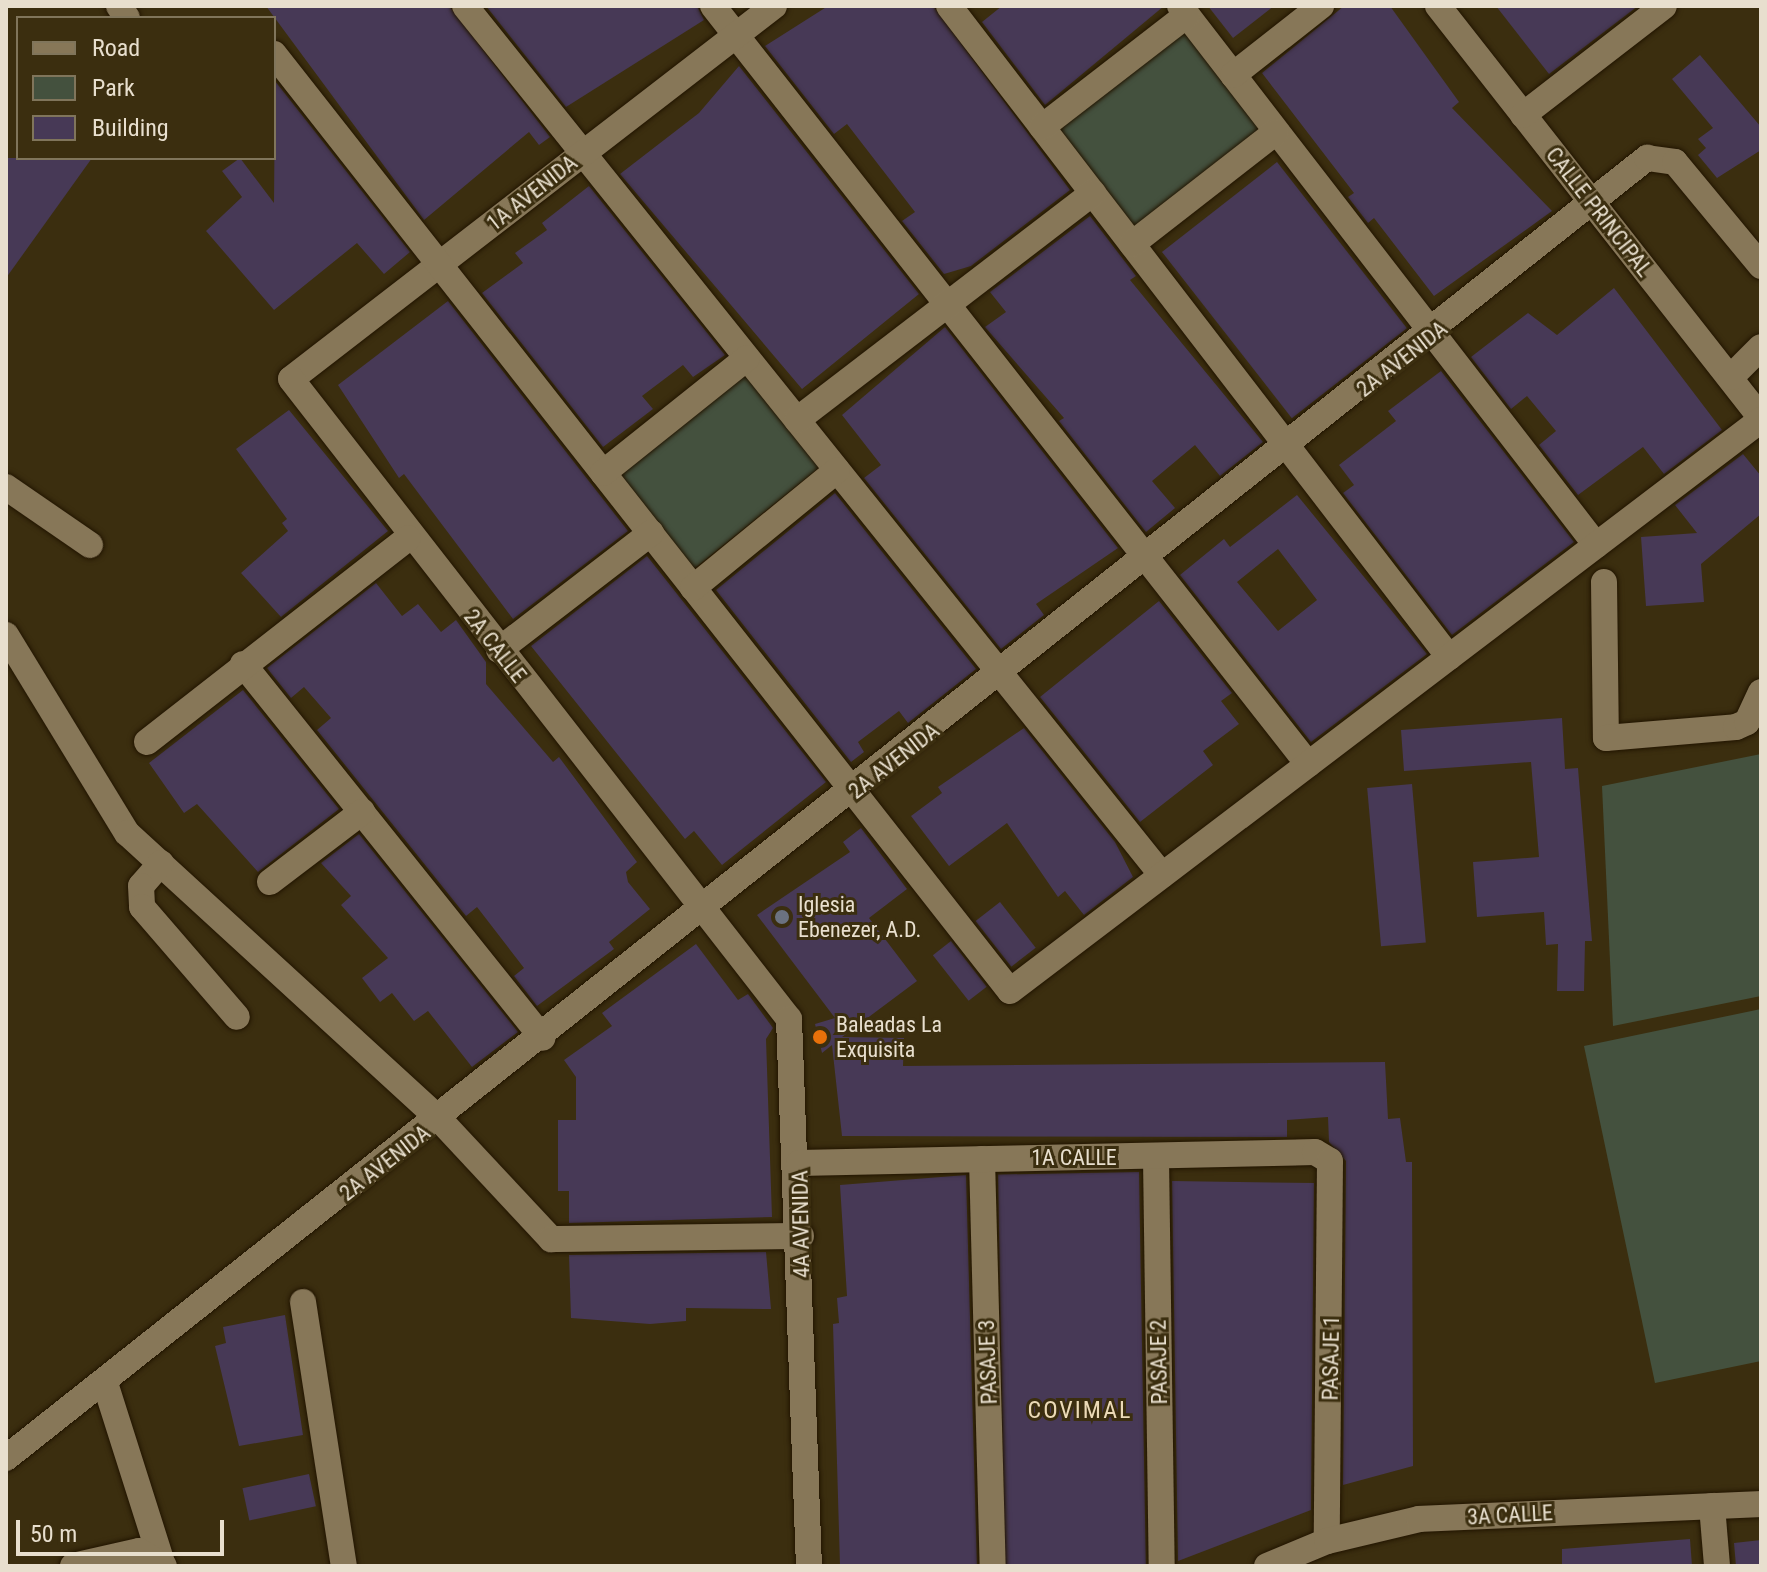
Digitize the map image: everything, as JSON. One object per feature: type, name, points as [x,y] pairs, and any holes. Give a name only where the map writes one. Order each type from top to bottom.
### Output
[{"type":"street","points":[[465,6],[1162,875]]},
{"type":"street","points":[[713,6],[1308,764]]},
{"type":"street","name":"1A AVENIDA","points":[[291,379],[774,6]]},
{"type":"street","points":[[949,6],[1449,657]]},
{"type":"street","points":[[1233,75],[1321,6]]},
{"type":"street","name":"CALLE PRINCIPAL","points":[[1438,6],[1761,419]]},
{"type":"street","points":[[1523,115],[1664,6]]},
{"type":"street","points":[[1042,127],[1183,11],[1596,545]]},
{"type":"street","points":[[276,57],[1010,991],[1761,419]]},
{"type":"street","points":[[1132,244],[1276,132]]},
{"type":"street","name":"2A AVENIDA","points":[[6,1458],[440,1120],[1432,336],[1594,207],[1647,158],[1675,162],[1761,266]]},
{"type":"street","points":[[797,420],[1093,193]]},
{"type":"street","points":[[1731,377],[1761,347]]},
{"type":"street","points":[[603,473],[747,358]]},
{"type":"street","name":"2A CALLE","points":[[291,379],[408,538],[704,912]]},
{"type":"street","points":[[693,588],[837,470]]},
{"type":"street","points":[[6,487],[90,545]]},
{"type":"street","points":[[499,650],[651,533]]},
{"type":"street","points":[[147,742],[408,538]]},
{"type":"street","points":[[1604,582],[1606,738],[1754,721],[1761,692]]},
{"type":"street","points":[[6,635],[127,833],[440,1120],[551,1239],[801,1236]]},
{"type":"street","points":[[243,664],[543,1038]]},
{"type":"street","points":[[270,882],[362,812]]},
{"type":"street","points":[[161,863],[141,886],[142,907],[237,1017]]},
{"type":"street","name":"4A AVENIDA","points":[[704,912],[789,1019],[799,1163],[809,1566]]},
{"type":"street","name":"1A CALLE","points":[[799,1163],[1156,1158],[1315,1152],[1330,1161],[1334,1176]]},
{"type":"street","name":"PASAJE 2","points":[[1156,1158],[1162,1566]]},
{"type":"street","name":"PASAJE 3","points":[[982,1159],[993,1566]]},
{"type":"street","name":"PASAJE 1","points":[[1327,1541],[1334,1176]]},
{"type":"street","points":[[303,1302],[344,1566]]},
{"type":"street","points":[[105,1383],[163,1564]]},
{"type":"street","name":"3A CALLE","points":[[1267,1566],[1327,1541],[1419,1519],[1761,1504]]},
{"type":"street","points":[[1712,1506],[1717,1566]]},
{"type":"street","points":[[73,1566],[139,1551],[163,1564]]},
{"type":"green space","points":[[1186,29],[1262,130],[1134,227],[1057,126]]},
{"type":"green space","points":[[748,372],[823,464],[695,568],[620,476]]},
{"type":"green space","points":[[1761,754],[1761,996],[1613,1026],[1602,786]]},
{"type":"green space","points":[[1761,1009],[1761,1361],[1655,1383],[1584,1046]]},
{"type":"building","points":[[266,6],[449,6],[550,137],[539,145],[529,132],[424,220]]},
{"type":"building","points":[[486,6],[697,6],[704,20],[566,107]]},
{"type":"building","points":[[828,6],[933,6],[1070,190],[971,266],[944,274],[902,221],[915,212],[847,124],[834,134],[765,46]]},
{"type":"building","points":[[1002,6],[1164,6],[1045,105],[982,22]]},
{"type":"building","points":[[1208,6],[1274,6],[1233,38]]},
{"type":"building","points":[[1344,6],[1390,6],[1459,102],[1452,108],[1552,211],[1434,296],[1374,218],[1368,223],[1348,197],[1354,193],[1262,73]]},
{"type":"building","points":[[1496,6],[1638,6],[1549,74]]},
{"type":"building","points":[[1700,55],[1761,127],[1761,150],[1717,178],[1698,155],[1706,148],[1698,139],[1713,128],[1672,79]]},
{"type":"building","points":[[739,66],[919,294],[802,389],[620,174],[699,113]]},
{"type":"building","points":[[276,82],[410,252],[384,274],[357,243],[274,310],[206,231],[242,197],[222,171],[237,160],[242,160],[274,203]]},
{"type":"building","points":[[6,158],[91,160],[6,278]]},
{"type":"building","points":[[1277,162],[1407,328],[1292,418],[1162,252]]},
{"type":"building","points":[[589,186],[725,355],[693,377],[683,365],[642,396],[653,409],[603,447],[482,293],[523,263],[515,253],[547,230],[542,223]]},
{"type":"building","points":[[1090,216],[1136,276],[1130,280],[1263,442],[1220,476],[1195,445],[1152,481],[1175,508],[1146,532],[1059,421],[1064,418],[985,327],[1006,312],[990,292]]},
{"type":"building","points":[[1614,288],[1722,430],[1664,474],[1643,447],[1578,495],[1539,445],[1556,431],[1527,396],[1511,409],[1471,357],[1528,313],[1557,335]]},
{"type":"building","points":[[448,301],[628,531],[513,619],[404,474],[399,478],[338,385]]},
{"type":"building","points":[[945,327],[1118,548],[1036,604],[1044,615],[1001,649],[864,478],[881,465],[842,415]]},
{"type":"building","points":[[1441,371],[1574,542],[1452,635],[1343,493],[1354,485],[1339,465],[1396,421],[1388,411]]},
{"type":"building","points":[[289,410],[388,531],[281,617],[241,573],[288,531],[282,523],[287,519],[236,449]]},
{"type":"building","points":[[1743,454],[1761,476],[1761,514],[1701,564],[1704,602],[1646,606],[1641,537],[1697,533],[1675,505]]},
{"type":"building","points":[[835,493],[976,669],[908,723],[899,711],[858,742],[864,752],[851,762],[716,590]]},
{"type":"building","points":[[1297,495],[1427,654],[1311,742],[1180,575],[1224,539],[1230,547]],"holes":[[[1278,549],[1317,600],[1278,631],[1237,582]]]},
{"type":"building","points":[[647,556],[826,782],[722,865],[694,831],[685,839],[531,646]]},
{"type":"building","points":[[376,583],[402,616],[418,604],[441,632],[456,620],[486,662],[486,684],[553,762],[559,757],[637,862],[626,872],[628,882],[650,909],[609,942],[614,949],[537,1006],[514,976],[524,968],[477,907],[466,916],[317,730],[331,718],[304,687],[291,698],[267,668]]},
{"type":"building","points":[[1159,601],[1232,693],[1221,701],[1239,724],[1203,751],[1213,765],[1140,822],[1040,697]]},
{"type":"building","points":[[243,690],[339,809],[258,872],[197,804],[184,813],[149,763]]},
{"type":"building","points":[[1562,718],[1565,769],[1578,768],[1592,941],[1585,941],[1584,991],[1557,991],[1558,944],[1546,945],[1544,912],[1477,917],[1473,862],[1539,857],[1531,762],[1404,771],[1401,730]]},
{"type":"building","points":[[1024,728],[1115,842],[1133,877],[1084,915],[1065,891],[1058,897],[1007,823],[949,866],[911,816],[942,793],[938,787]]},
{"type":"building","points":[[1412,784],[1426,942],[1381,946],[1367,788]]},
{"type":"building","points":[[861,828],[907,889],[869,918],[917,981],[842,1037],[904,1038],[903,1066],[1385,1062],[1388,1119],[1400,1118],[1406,1162],[1412,1162],[1413,1466],[1343,1485],[1346,1161],[1329,1142],[1328,1117],[1287,1120],[1287,1137],[842,1136],[832,1045],[822,1053],[815,1024],[835,1018],[757,915],[850,852],[843,842]]},
{"type":"building","points":[[359,834],[518,1032],[472,1067],[428,1011],[414,1021],[392,993],[380,1002],[362,978],[388,958],[341,905],[351,896],[321,863]]},
{"type":"building","points":[[1000,902],[1036,948],[1011,967],[976,921]]},
{"type":"building","points":[[951,941],[987,987],[969,1001],[933,955]]},
{"type":"building","points":[[696,944],[738,1000],[748,994],[773,1028],[766,1039],[772,1217],[569,1223],[569,1191],[558,1191],[558,1120],[576,1120],[576,1077],[564,1060],[612,1026],[602,1013]]},
{"type":"building","points":[[1139,1172],[1146,1566],[1005,1566],[998,1174]]},
{"type":"building","points":[[966,1175],[977,1566],[840,1566],[833,1324],[839,1323],[837,1298],[847,1296],[840,1185]]},
{"type":"building","points":[[1172,1181],[1314,1183],[1311,1510],[1178,1561]]},
{"type":"building","points":[[766,1252],[771,1309],[686,1308],[686,1321],[650,1324],[571,1318],[569,1255]]},
{"type":"building","points":[[285,1315],[303,1435],[239,1446],[215,1346],[226,1343],[223,1327]]},
{"type":"building","points":[[309,1474],[316,1506],[249,1520],[242,1488]]},
{"type":"building","points":[[1690,1539],[1692,1566],[1562,1566],[1562,1549]]},
{"type":"building","points":[[1761,1540],[1761,1566],[1736,1566],[1734,1543]]},
{"type":"place","name":"Iglesia Ebenezer, A.D.","points":[[782,917]]},
{"type":"place","name":"Baleadas La Exquisita","points":[[820,1037]]},
{"type":"district","name":"COVIMAL","points":[[1080,1411]]}]
